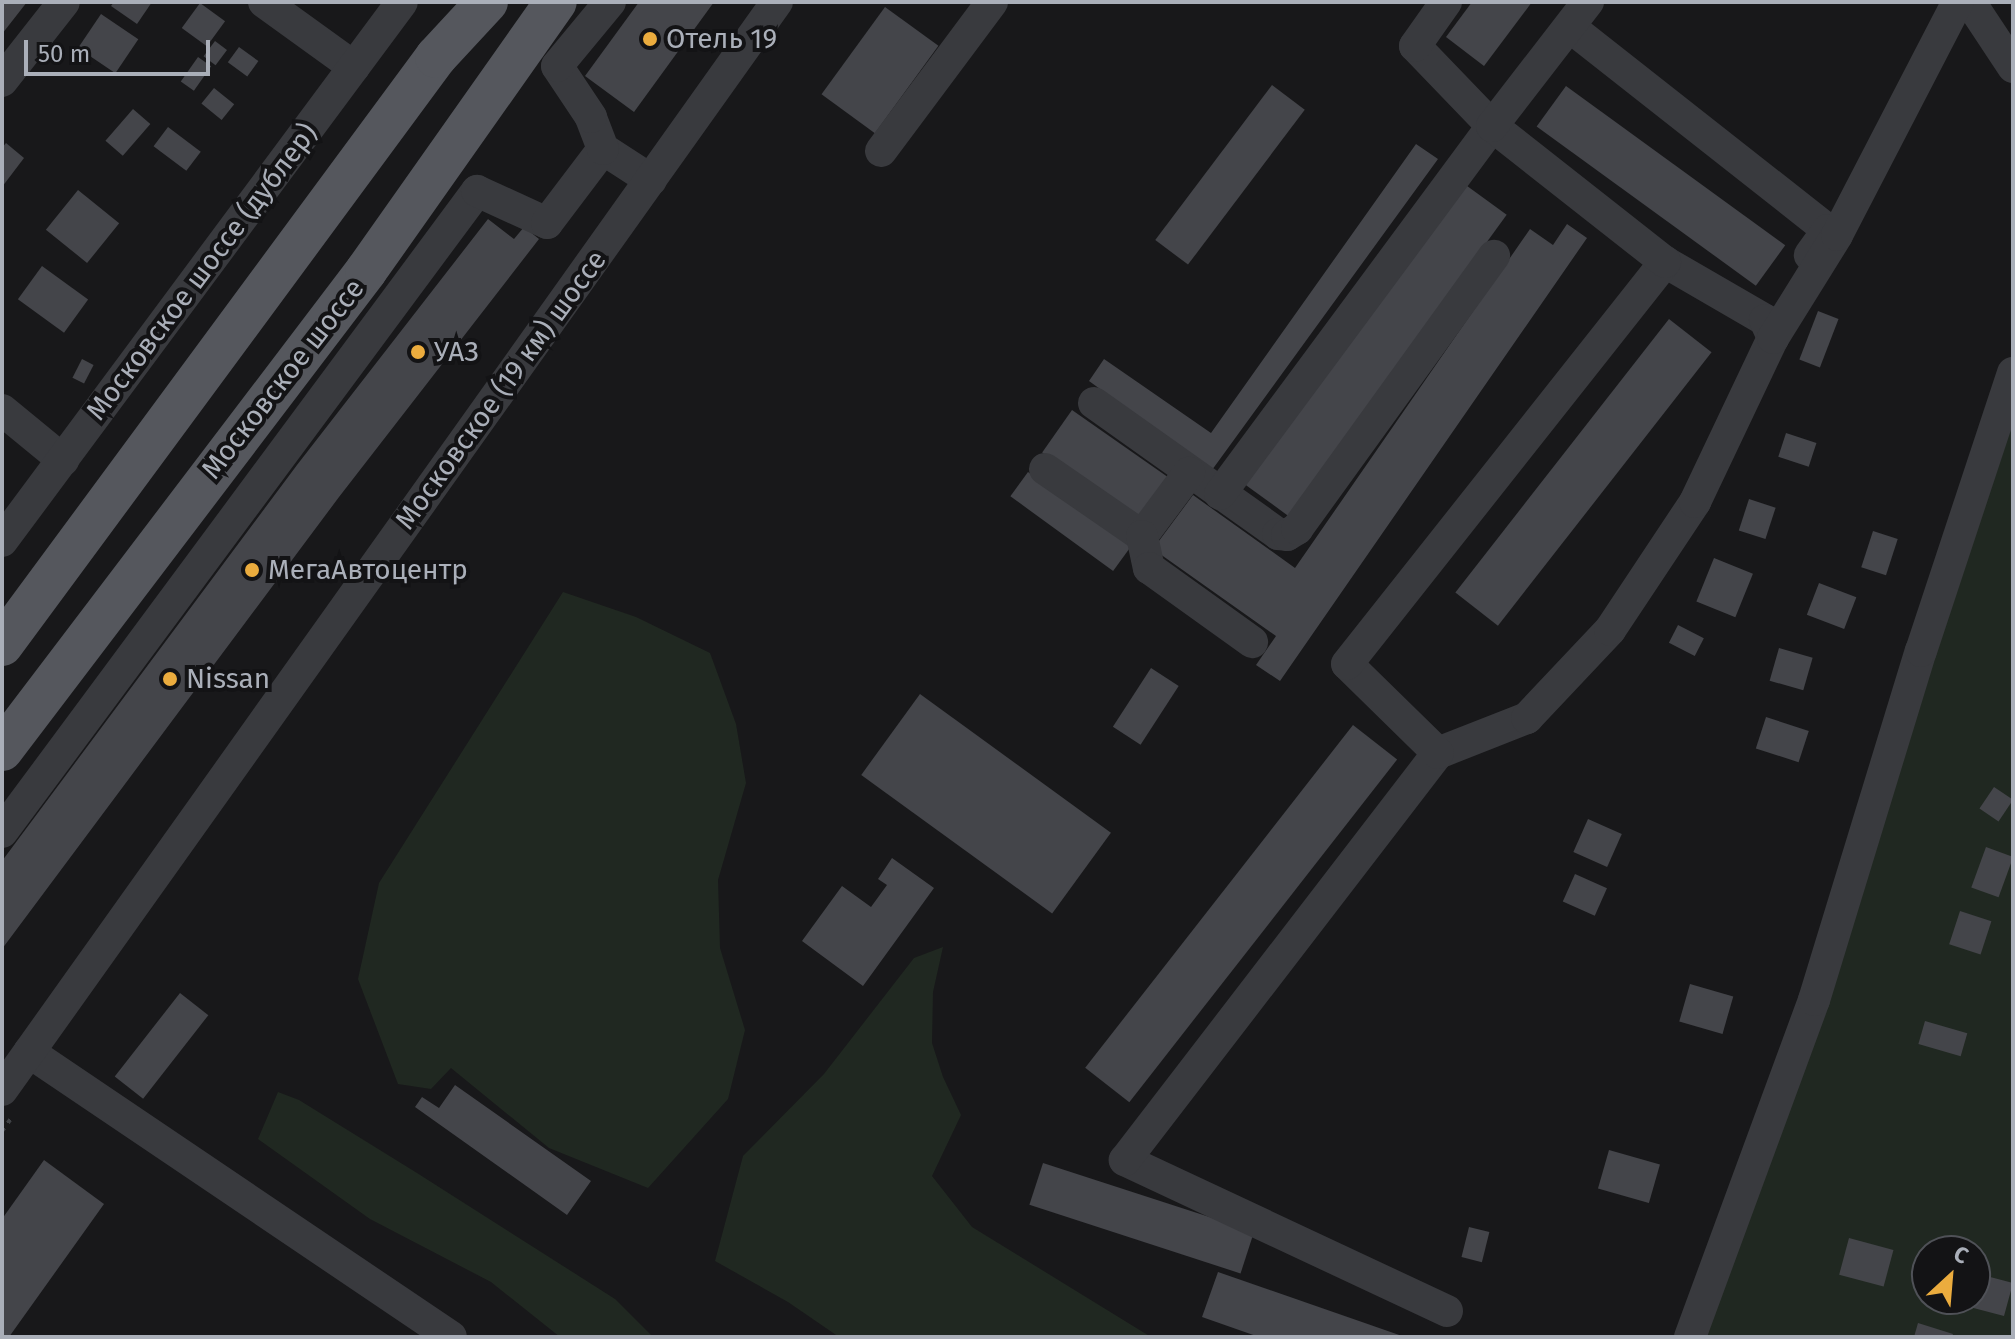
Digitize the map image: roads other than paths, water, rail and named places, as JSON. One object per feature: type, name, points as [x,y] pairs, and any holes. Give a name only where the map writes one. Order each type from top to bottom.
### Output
[{"type":"main road","name":"Московское шоссе","points":[[2,750],[366,271],[556,2]]},
{"type":"main road","points":[[2,645],[436,57],[495,3],[524,6],[530,20],[529,39]]},
{"type":"street","points":[[2,81],[64,2]]},
{"type":"street","points":[[264,2],[354,67]]},
{"type":"street","name":"Московское шоссе (дублер)","points":[[2,541],[402,2]]},
{"type":"street","points":[[610,2],[557,66],[591,117],[603,149],[651,180]]},
{"type":"street","name":"Московское (19 км) шоссе","points":[[2,1090],[777,2]]},
{"type":"street","points":[[881,151],[992,2]]},
{"type":"street","points":[[1446,2],[1415,46],[1492,126],[1665,262],[1769,329]]},
{"type":"street","points":[[1447,1311],[1125,1160],[1438,753],[1527,718],[1610,630],[1695,502],[1769,329],[1832,232],[1958,2]]},
{"type":"street","points":[[1970,2],[2013,67]]},
{"type":"street","points":[[1220,494],[1492,126],[1579,14],[1832,232]]},
{"type":"street","points":[[2,832],[477,191],[547,223],[603,149]]},
{"type":"street","points":[[1094,403],[1278,534],[1287,535],[1297,529],[1494,256]]},
{"type":"street","points":[[1438,753],[1347,664],[1665,262]]},
{"type":"street","points":[[1690,1337],[1814,1000],[1921,651],[2013,373]]},
{"type":"street","points":[[2,410],[63,460]]},
{"type":"street","points":[[1045,469],[1142,536],[1149,568],[1252,642]]},
{"type":"street","points":[[1142,536],[1189,473]]},
{"type":"street","points":[[29,1052],[451,1337]]},
{"type":"place","name":"Отель 19","points":[[650,39]]},
{"type":"place","name":"УАЗ","points":[[418,352]]},
{"type":"place","name":"МегаАвтоцентр","points":[[252,570]]},
{"type":"place","name":"Nissan","points":[[170,679]]}]
